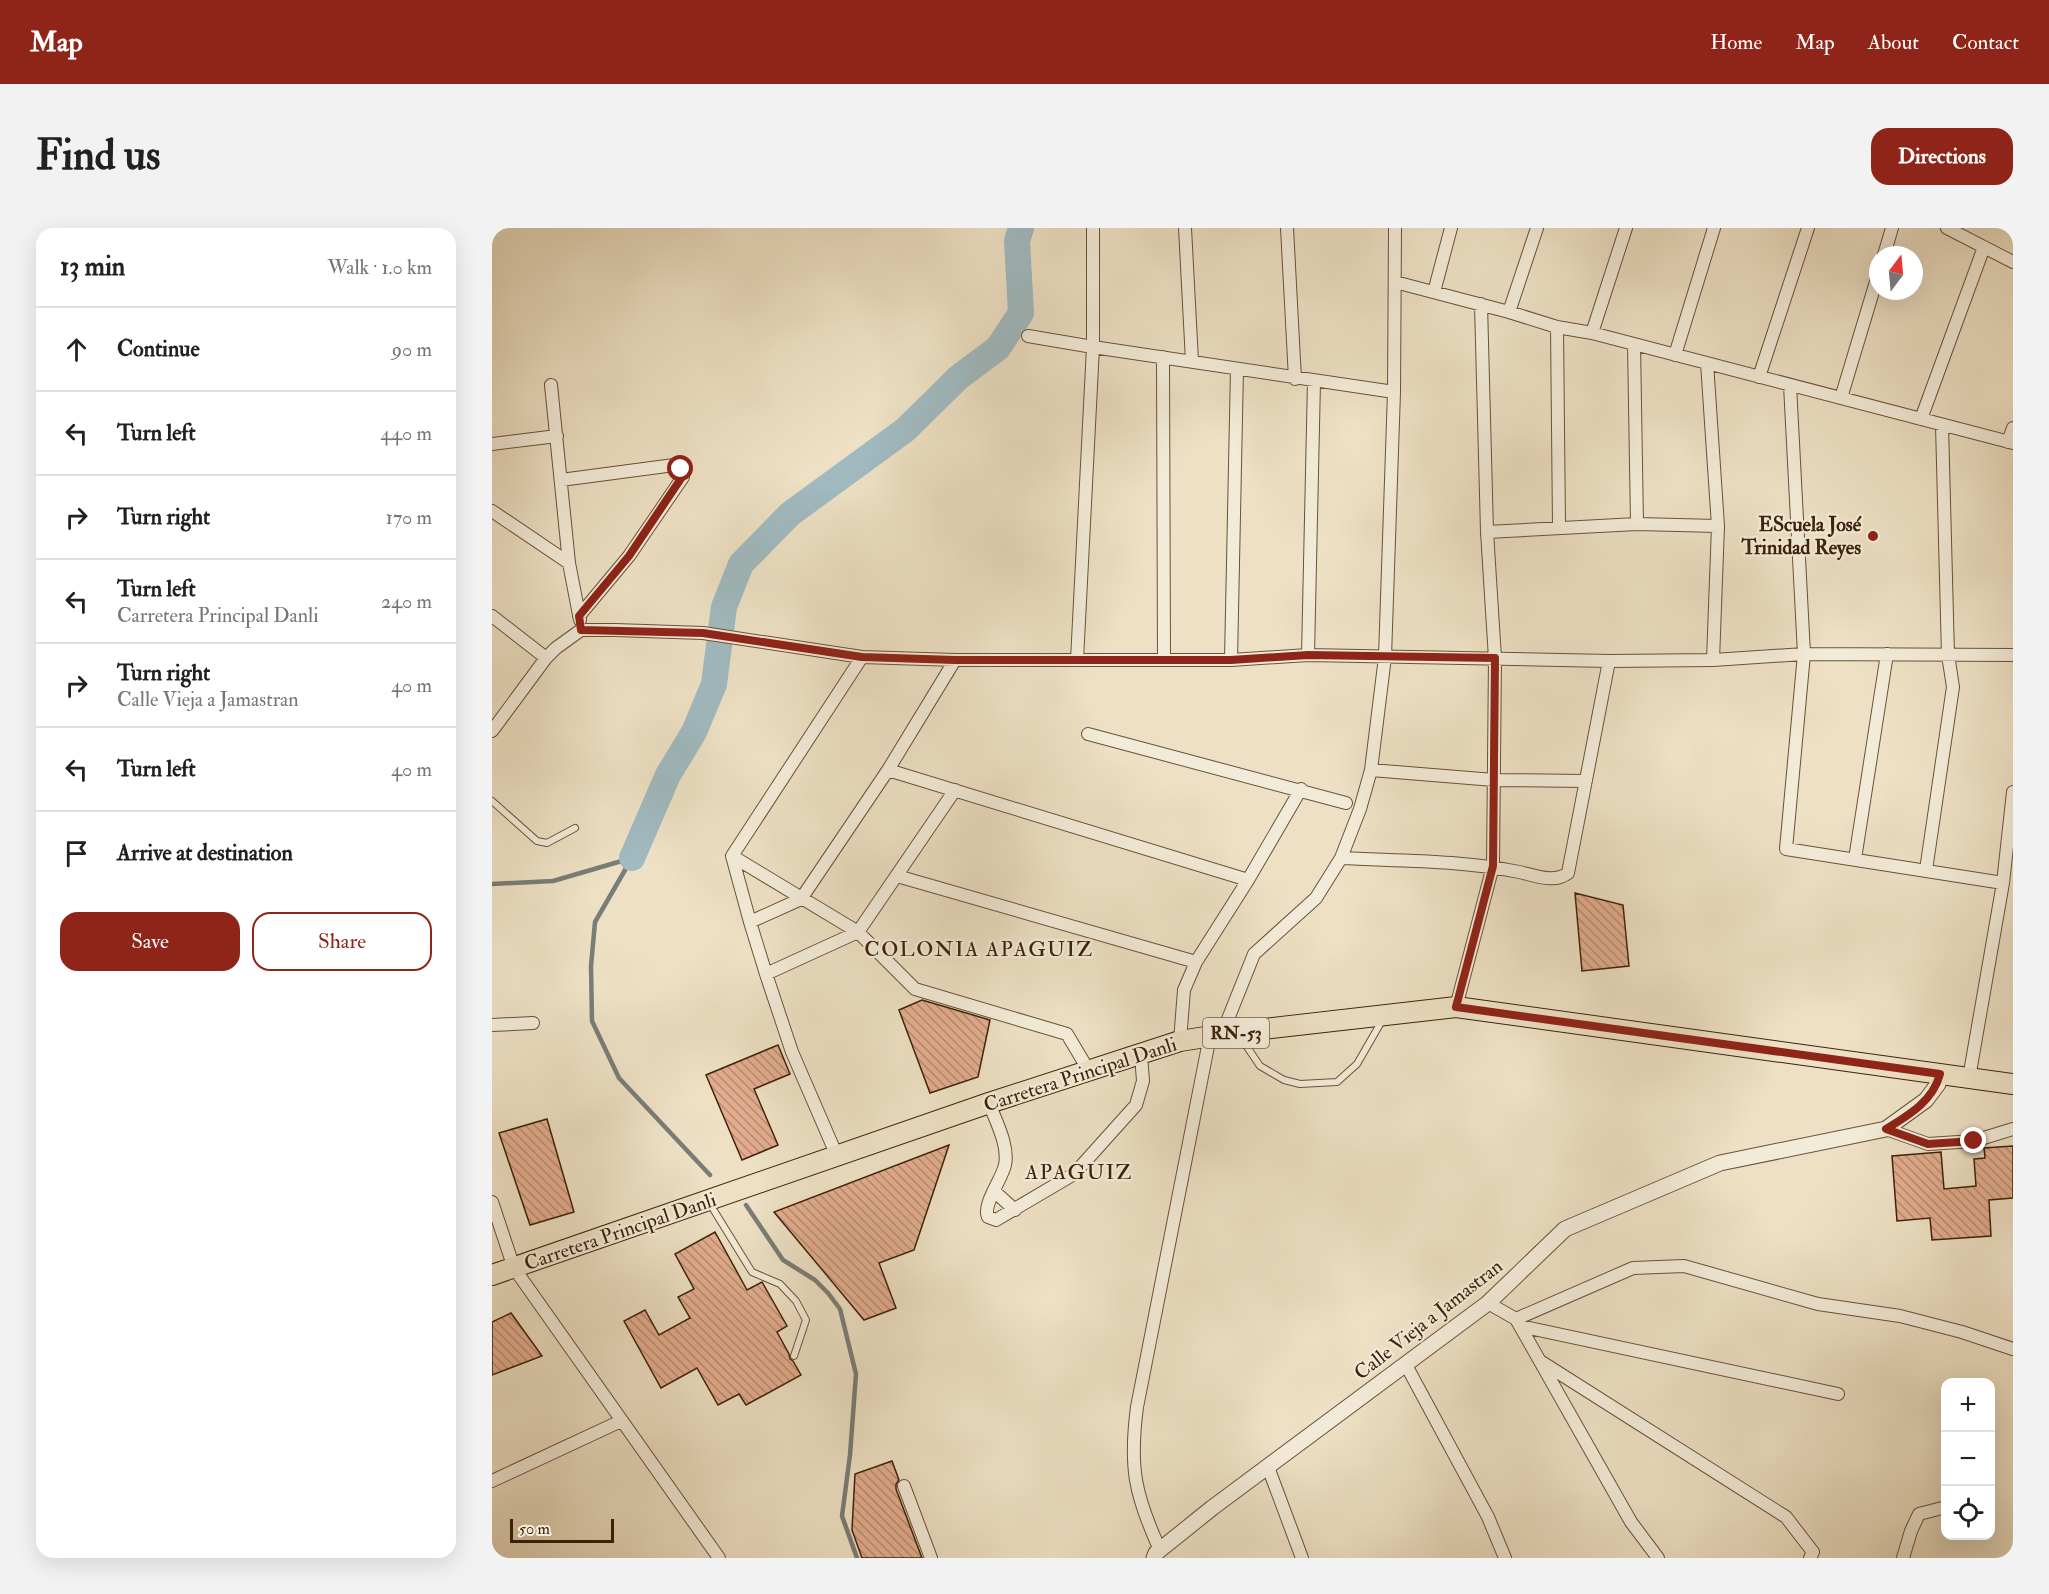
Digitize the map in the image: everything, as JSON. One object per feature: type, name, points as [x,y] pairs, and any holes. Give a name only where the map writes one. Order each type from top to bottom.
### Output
[{"type":"main road","name":"Carretera Principal Danli","points":[[492,1275],[989,1103],[1180,1041],[1223,1034],[1456,1007],[2013,1084]]},
{"type":"street","points":[[1077,660],[1093,347],[1093,228]]},
{"type":"street","points":[[1185,228],[1192,361]]},
{"type":"street","points":[[1287,228],[1295,379]]},
{"type":"street","points":[[1153,1555],[1137,1488],[1133,1443],[1137,1407],[1223,1034],[1254,954],[1316,898],[1341,858],[1360,809],[1371,770],[1385,657],[1394,392],[1395,228]]},
{"type":"street","points":[[1434,292],[1451,228]]},
{"type":"street","points":[[1509,312],[1537,228]]},
{"type":"street","points":[[1592,333],[1626,228]]},
{"type":"street","points":[[1675,355],[1714,228]]},
{"type":"street","points":[[1759,377],[1808,228]]},
{"type":"street","points":[[1887,246],[1892,228]]},
{"type":"street","points":[[1947,228],[2013,262]]},
{"type":"street","points":[[1921,419],[1984,247]]},
{"type":"street","points":[[1395,282],[1481,304],[1557,327],[1592,333],[2011,442],[2013,428]]},
{"type":"street","points":[[1841,398],[1870,300]]},
{"type":"street","points":[[1456,1007],[1493,866],[1495,658],[1487,532],[1481,304]]},
{"type":"street","points":[[1557,327],[1560,527]]},
{"type":"street","points":[[1028,336],[1295,379],[1394,392]]},
{"type":"street","points":[[1634,344],[1637,524]]},
{"type":"street","points":[[1162,357],[1164,660]]},
{"type":"street","points":[[1707,363],[1718,526],[1713,660]]},
{"type":"street","points":[[1231,660],[1237,369]]},
{"type":"street","points":[[1308,655],[1314,381]]},
{"type":"street","points":[[551,385],[569,563],[581,630]]},
{"type":"street","points":[[1790,385],[1804,654],[1786,849],[2003,883]]},
{"type":"street","points":[[1926,870],[1953,687],[1948,655],[1942,425]]},
{"type":"street","points":[[492,444],[557,436]]},
{"type":"street","points":[[561,480],[674,465],[681,469],[683,474],[629,556],[579,616]]},
{"type":"street","points":[[492,511],[569,563]]},
{"type":"street","points":[[1487,532],[1637,524],[1718,526]]},
{"type":"street","points":[[492,616],[546,658]]},
{"type":"street","points":[[495,722],[546,658],[581,630],[703,633],[862,657],[955,660],[1231,660],[1308,655],[1609,661],[1713,660],[1804,654],[2013,655]]},
{"type":"street","points":[[1855,859],[1887,654]]},
{"type":"street","points":[[837,1155],[792,1052],[750,922],[732,856],[862,657]]},
{"type":"street","points":[[750,922],[801,899],[888,770],[955,660]]},
{"type":"street","points":[[1341,858],[1493,866],[1551,878],[1561,878],[1568,873],[1609,661]]},
{"type":"street","points":[[1088,734],[1301,789],[1346,803]]},
{"type":"street","points":[[888,770],[1248,880]]},
{"type":"street","points":[[1371,770],[1494,780],[1586,781]]},
{"type":"street","points":[[1180,1041],[1184,990],[1196,962],[1248,880],[1301,789]]},
{"type":"street","points":[[766,974],[858,932],[955,790]]},
{"type":"street","points":[[1969,1078],[2003,883],[2013,792]]},
{"type":"street","points":[[732,856],[858,932],[915,989],[1067,1034],[1089,1071]]},
{"type":"street","points":[[897,876],[1196,962]]},
{"type":"street","points":[[492,1025],[533,1023]]},
{"type":"street","points":[[989,1103],[1005,1146],[1005,1165],[986,1208],[988,1217],[996,1220],[1074,1174],[1136,1105],[1143,1081],[1141,1055]]},
{"type":"street","name":"Calle Vieja a Jamastran","points":[[1153,1555],[1212,1508],[1488,1304],[1565,1229],[1720,1163],[1886,1129],[1926,1101],[1938,1084],[1940,1074]]},
{"type":"street","points":[[1886,1129],[1928,1144],[1974,1141],[2013,1129]]},
{"type":"street","points":[[994,1192],[1015,1210]]},
{"type":"street","points":[[492,1202],[514,1268],[719,1558]]},
{"type":"street","points":[[1518,1323],[1633,1268],[1684,1266],[1818,1304],[1900,1316],[1952,1329],[2013,1349]]},
{"type":"street","points":[[1488,1304],[1518,1323],[1838,1394]]},
{"type":"street","points":[[1518,1323],[1631,1522],[1658,1558]]},
{"type":"street","points":[[1540,1361],[1786,1517],[1813,1552],[1810,1558]]},
{"type":"street","points":[[1406,1365],[1488,1517],[1505,1558]]},
{"type":"street","points":[[492,1481],[621,1421]]},
{"type":"street","points":[[1268,1467],[1302,1558]]},
{"type":"street","points":[[904,1486],[931,1558]]},
{"type":"street","points":[[1903,1558],[1919,1514],[1941,1508]]},
{"type":"lane","points":[[492,801],[537,841],[547,843],[575,828]]},
{"type":"lane","points":[[1223,1034],[1260,1066],[1284,1080],[1300,1084],[1337,1082],[1357,1064],[1385,1015]]},
{"type":"lane","points":[[708,1200],[752,1272],[780,1284],[796,1301],[806,1320],[794,1356]]},
{"type":"building","points":[[1575,893],[1623,905],[1629,966],[1582,971]]},
{"type":"building","points":[[922,1000],[990,1020],[978,1077],[930,1093],[899,1010]]},
{"type":"building","points":[[778,1045],[790,1074],[754,1089],[778,1145],[742,1160],[706,1075]]},
{"type":"building","points":[[547,1119],[574,1212],[530,1225],[499,1133]]},
{"type":"building","points":[[949,1145],[914,1250],[879,1263],[896,1308],[864,1320],[774,1212]]},
{"type":"building","points":[[2013,1146],[2013,1198],[1989,1200],[1991,1236],[1932,1240],[1930,1218],[1897,1221],[1892,1156],[1941,1152],[1944,1189],[1976,1186],[1974,1159],[1985,1158],[1984,1148]]},
{"type":"building","points":[[715,1232],[747,1290],[762,1282],[787,1326],[777,1332],[790,1359],[801,1375],[746,1405],[739,1394],[718,1405],[697,1368],[661,1388],[624,1321],[645,1310],[659,1335],[690,1318],[678,1297],[694,1289],[675,1254]]},
{"type":"building","points":[[511,1313],[542,1356],[492,1375],[492,1322]]},
{"type":"building","points":[[892,1461],[899,1480],[896,1489],[922,1558],[862,1558],[852,1530],[855,1474]]},
{"type":"waterway","points":[[632,858],[668,775],[694,732],[714,684],[724,607],[741,564],[790,514],[905,430],[959,377],[998,348],[1021,313],[1017,241],[1021,228]]},
{"type":"waterway","points":[[632,858],[595,922],[591,966],[592,1021],[619,1078],[710,1175]]},
{"type":"waterway","points":[[492,884],[553,881],[632,858]]},
{"type":"waterway","points":[[746,1205],[783,1260],[815,1280],[840,1309],[856,1374],[850,1455],[842,1516],[857,1558]]},
{"type":"place","name":"EScuela José Trinidad Reyes","points":[[1873,536]]},
{"type":"district","name":"COLONIA APAGUIZ","points":[[979,949]]},
{"type":"district","name":"APAGUIZ","points":[[1079,1172]]},
{"type":"route","points":[[681,469],[682,477],[629,556],[579,616],[581,630],[703,633],[862,657],[955,660],[1231,660],[1308,655],[1495,658],[1493,866],[1456,1007],[1940,1074],[1938,1084],[1926,1101],[1886,1129],[1928,1144],[1974,1141]]}]
